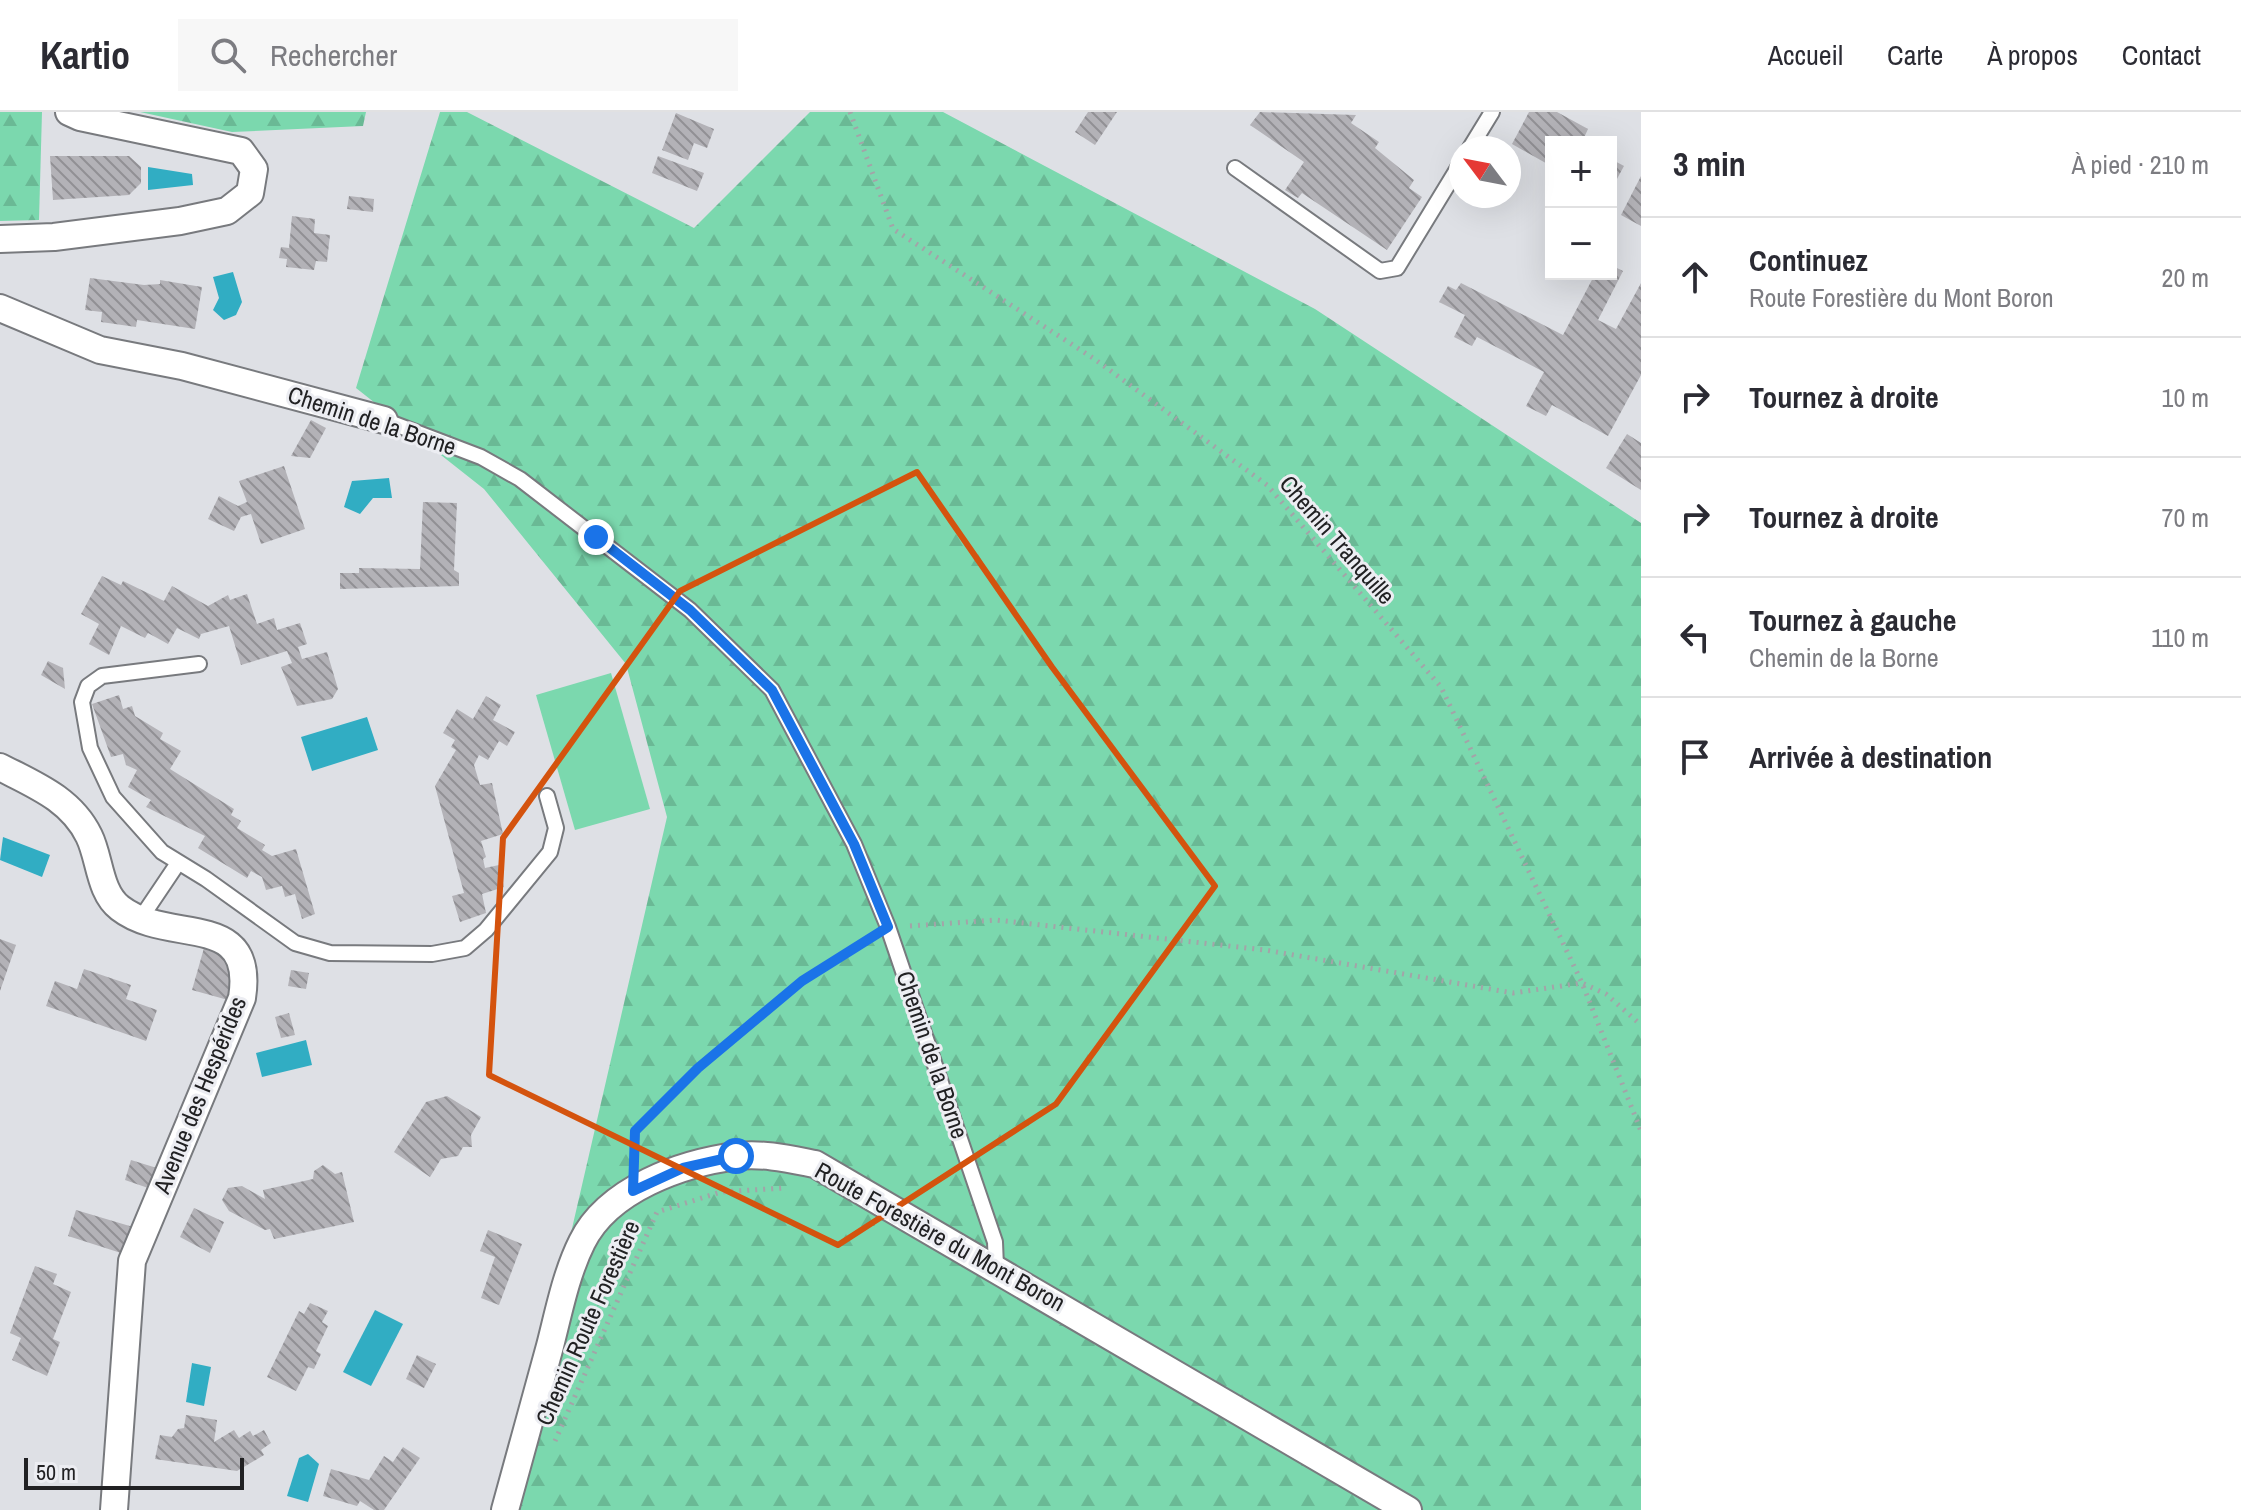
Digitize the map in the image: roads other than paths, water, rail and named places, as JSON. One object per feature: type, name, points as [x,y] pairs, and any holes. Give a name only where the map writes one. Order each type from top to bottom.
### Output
[{"type":"street","points":[[0,239],[54,237],[180,221],[227,211],[250,193],[254,169],[241,151],[80,117],[69,112]]},
{"type":"street","name":"Chemin de la Borne","points":[[0,308],[100,350],[182,366],[384,420]]},
{"type":"street","name":"Avenue des Hespérides","points":[[0,767],[64,801],[89,836],[104,885],[119,908],[160,926],[225,939],[241,954],[246,973],[242,998],[132,1261],[114,1510]]},
{"type":"street","name":"Route Forestière du Mont Boron","points":[[505,1510],[567,1280],[583,1240],[604,1212],[633,1191],[683,1168],[736,1156],[773,1156],[815,1164],[1408,1510]]},
{"type":"lane","points":[[1477,136],[1492,112]]},
{"type":"lane","points":[[1235,168],[1380,271],[1397,268],[1449,183]]},
{"type":"lane","name":"Chemin de la Borne","points":[[384,420],[481,457],[520,479],[690,610],[740,655],[772,690],[854,844],[888,927],[995,1242],[996,1267]]},
{"type":"lane","points":[[199,664],[102,676],[88,686],[82,702],[90,748],[113,797],[162,852],[206,879],[295,943],[330,953],[443,952],[465,948],[486,930],[550,852],[556,828],[547,796]]},
{"type":"lane","points":[[141,918],[178,863]]},
{"type":"water","points":[[148,167],[192,174],[193,185],[148,190]]},
{"type":"water","points":[[233,272],[242,302],[236,315],[224,320],[213,310],[219,298],[213,277]]},
{"type":"water","points":[[389,478],[392,498],[373,498],[360,514],[344,507],[352,481]]},
{"type":"water","points":[[367,717],[378,750],[312,771],[301,737]]},
{"type":"water","points":[[3,837],[50,855],[42,877],[0,860]]},
{"type":"water","points":[[306,1040],[312,1065],[262,1077],[256,1053]]},
{"type":"water","points":[[375,1310],[403,1324],[371,1386],[343,1372]]},
{"type":"water","points":[[192,1363],[211,1367],[204,1406],[186,1402]]},
{"type":"water","points":[[308,1454],[319,1464],[308,1502],[287,1496],[299,1458]]}]
